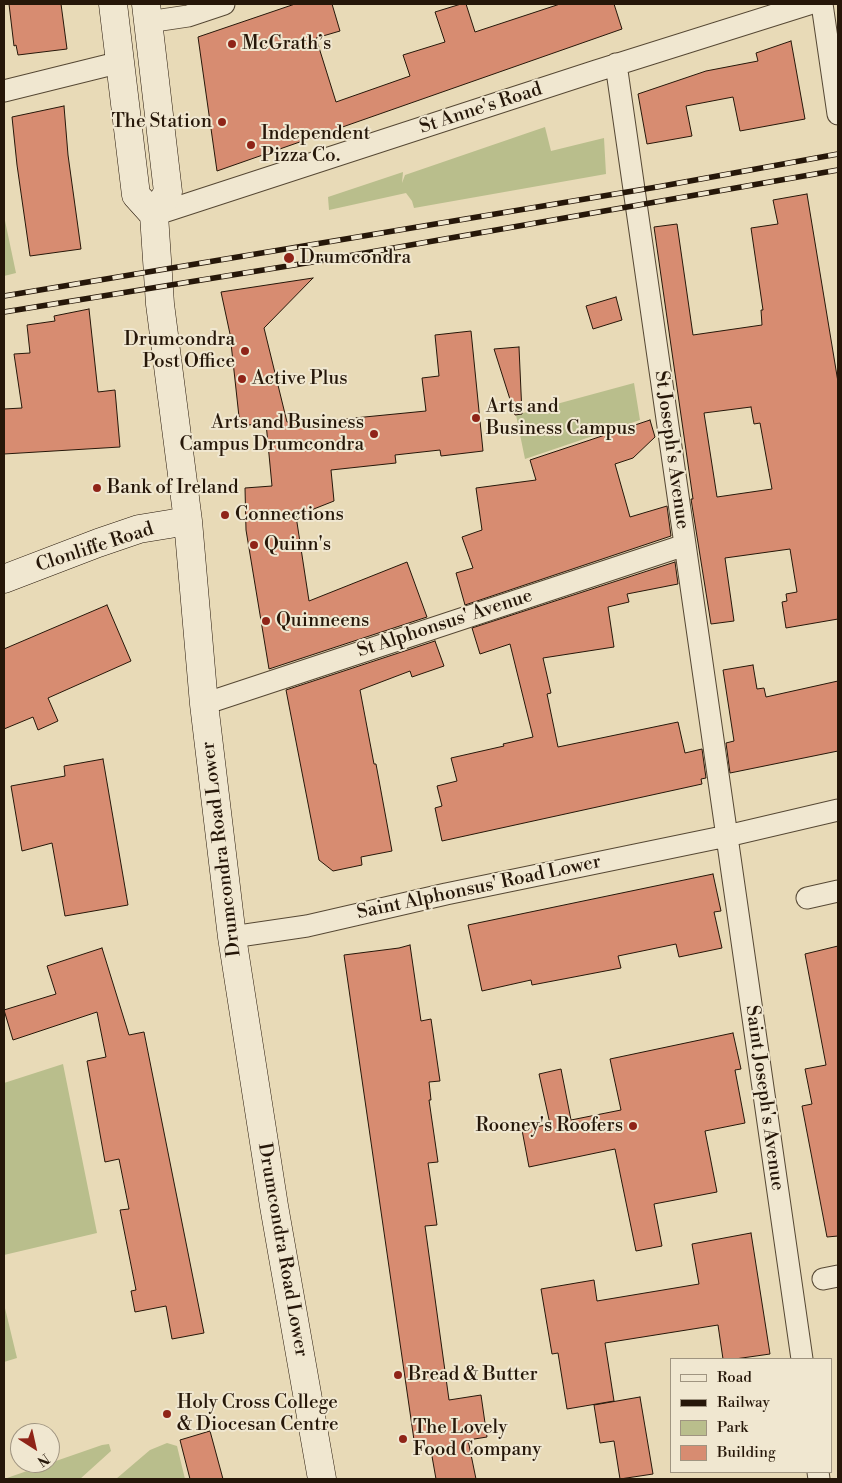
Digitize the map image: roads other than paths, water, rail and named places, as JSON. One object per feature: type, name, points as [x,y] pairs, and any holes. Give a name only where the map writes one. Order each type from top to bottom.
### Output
[{"type":"main road","points":[[113,4],[136,195],[154,215],[168,192],[147,13]]},
{"type":"main road","name":"Drumcondra Road Lower","points":[[154,215],[160,304],[188,521],[204,704],[232,937],[273,1196],[322,1479]]},
{"type":"main road","name":"Clonliffe Road","points":[[4,579],[139,529],[188,521]]},
{"type":"street","points":[[147,13],[188,16],[224,4]]},
{"type":"street","name":"St Anne's Road","points":[[154,215],[616,64],[809,4]]},
{"type":"street","points":[[822,4],[838,114]]},
{"type":"street","points":[[4,91],[121,62]]},
{"type":"street","name":"St Joseph's Avenue","points":[[616,64],[727,836]]},
{"type":"street","name":"St Alphonsus' Avenue","points":[[204,704],[685,545]]},
{"type":"street","name":"Saint Alphonsus' Road Lower","points":[[232,937],[307,926],[446,894],[727,836],[838,810]]},
{"type":"street","name":"Saint Joseph's Avenue","points":[[727,836],[802,1358]]},
{"type":"street","points":[[807,898],[838,891]]},
{"type":"railway","points":[[4,296],[657,187],[838,154]]},
{"type":"railway","points":[[4,312],[325,260],[838,170]]},
{"type":"place","name":"McGrath’s","points":[[232,44]]},
{"type":"place","name":"The Station","points":[[222,122]]},
{"type":"place","name":"Independent Pizza Co.","points":[[251,145]]},
{"type":"place","name":"Drumcondra","points":[[289,258]]},
{"type":"place","name":"Drumcondra Post Office","points":[[245,351]]},
{"type":"place","name":"Active Plus","points":[[242,379]]},
{"type":"place","name":"Arts and Business Campus","points":[[476,418]]},
{"type":"place","name":"Arts and Business Campus Drumcondra","points":[[374,434]]},
{"type":"place","name":"Bank of Ireland","points":[[97,488]]},
{"type":"place","name":"Connections","points":[[225,515]]},
{"type":"place","name":"Quinn's","points":[[254,545]]},
{"type":"place","name":"Quinneens","points":[[266,621]]},
{"type":"place","name":"Rooney's Roofers","points":[[633,1126]]},
{"type":"place","name":"Bread & Butter","points":[[398,1375]]},
{"type":"place","name":"Holy Cross College & Diocesan Centre","points":[[167,1414]]},
{"type":"place","name":"The Lovely Food Company","points":[[403,1439]]}]
